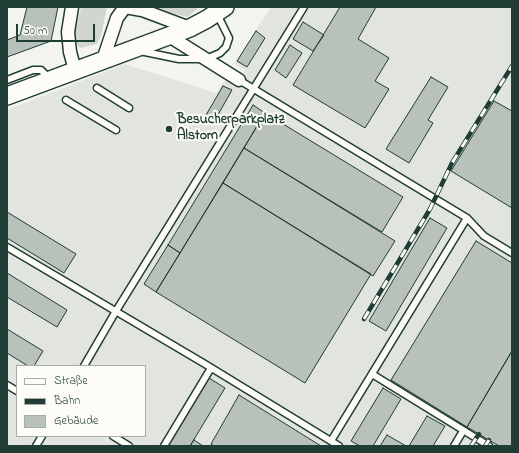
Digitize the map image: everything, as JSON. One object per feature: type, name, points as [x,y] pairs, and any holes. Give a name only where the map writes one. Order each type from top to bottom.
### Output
[{"type":"main road","points":[[7,96],[190,28],[220,10]]},
{"type":"street","points":[[72,7],[68,32],[70,52],[75,70]]},
{"type":"street","points":[[103,60],[117,18],[125,7],[142,10],[190,28]]},
{"type":"street","points":[[169,36],[240,80]]},
{"type":"lane","points":[[85,365],[116,311],[304,7]]},
{"type":"lane","points":[[132,49],[179,59],[206,59],[220,53],[226,47],[229,38],[220,10]]},
{"type":"lane","points":[[7,80],[33,70],[41,70],[46,75],[48,81]]},
{"type":"lane","points":[[240,80],[467,218],[484,236],[512,253]]},
{"type":"lane","points":[[97,88],[129,108]]},
{"type":"lane","points":[[66,100],[116,130]]},
{"type":"lane","points":[[331,441],[467,218]]},
{"type":"lane","points":[[7,247],[339,446]]},
{"type":"lane","points":[[164,446],[211,368]]},
{"type":"lane","points":[[372,374],[489,446]]},
{"type":"lane","points":[[7,385],[16,390]]},
{"type":"lane","points":[[454,446],[464,430]]},
{"type":"lane","points":[[36,446],[41,437]]},
{"type":"lane","points":[[115,437],[129,446]]},
{"type":"shaded area","points":[[81,7],[107,7],[101,36],[97,44],[80,48],[74,36]]},
{"type":"shaded area","points":[[146,7],[199,7],[188,17]]},
{"type":"shaded area","points":[[271,7],[512,7],[512,446],[7,446],[7,110],[125,64],[216,93],[225,80],[236,87],[245,70],[234,64]]},
{"type":"building","points":[[27,7],[58,7],[51,41],[7,57],[7,40],[20,35]]},
{"type":"building","points":[[340,7],[376,7],[358,39],[389,58],[375,81],[389,89],[365,128],[293,85]]},
{"type":"building","points":[[303,22],[324,35],[313,51],[293,39]]},
{"type":"building","points":[[256,31],[265,38],[247,67],[237,61]]},
{"type":"building","points":[[290,45],[302,53],[286,78],[275,70]]},
{"type":"building","points":[[431,77],[448,87],[428,120],[433,123],[409,163],[386,149]]},
{"type":"building","points":[[223,86],[232,90],[215,120],[206,115]]},
{"type":"building","points":[[494,101],[512,111],[512,208],[451,171]]},
{"type":"building","points":[[253,105],[265,113],[180,253],[168,245]]},
{"type":"building","points":[[265,113],[403,197],[382,232],[244,148]]},
{"type":"building","points":[[244,148],[395,241],[373,276],[223,183]]},
{"type":"building","points":[[223,183],[371,274],[305,383],[156,292]]},
{"type":"building","points":[[7,212],[76,254],[64,273],[7,238]]},
{"type":"building","points":[[430,218],[447,228],[386,331],[369,321]]},
{"type":"building","points":[[476,241],[512,263],[512,351],[467,427],[391,380]]},
{"type":"building","points":[[168,245],[180,253],[156,292],[144,284]]},
{"type":"building","points":[[7,273],[67,310],[57,327],[7,297]]},
{"type":"building","points":[[7,329],[43,351],[35,365],[26,365],[7,353]]},
{"type":"building","points":[[512,351],[512,446],[499,446],[467,427]]},
{"type":"building","points":[[209,378],[225,388],[190,446],[168,446]]},
{"type":"building","points":[[383,388],[401,399],[373,446],[360,446],[351,441]]},
{"type":"building","points":[[239,395],[321,446],[214,446],[211,444]]},
{"type":"building","points":[[427,416],[445,426],[433,446],[409,446]]},
{"type":"building","points":[[387,435],[406,446],[380,446]]},
{"type":"building","points":[[194,440],[203,446],[190,446]]},
{"type":"railway","points":[[364,319],[430,209],[452,163],[512,66]]},
{"type":"railway","points":[[471,446],[479,434]]},
{"type":"railway","points":[[485,446],[489,440]]},
{"type":"place","name":"Besucherparkplatz Alstom","points":[[169,129]]}]
